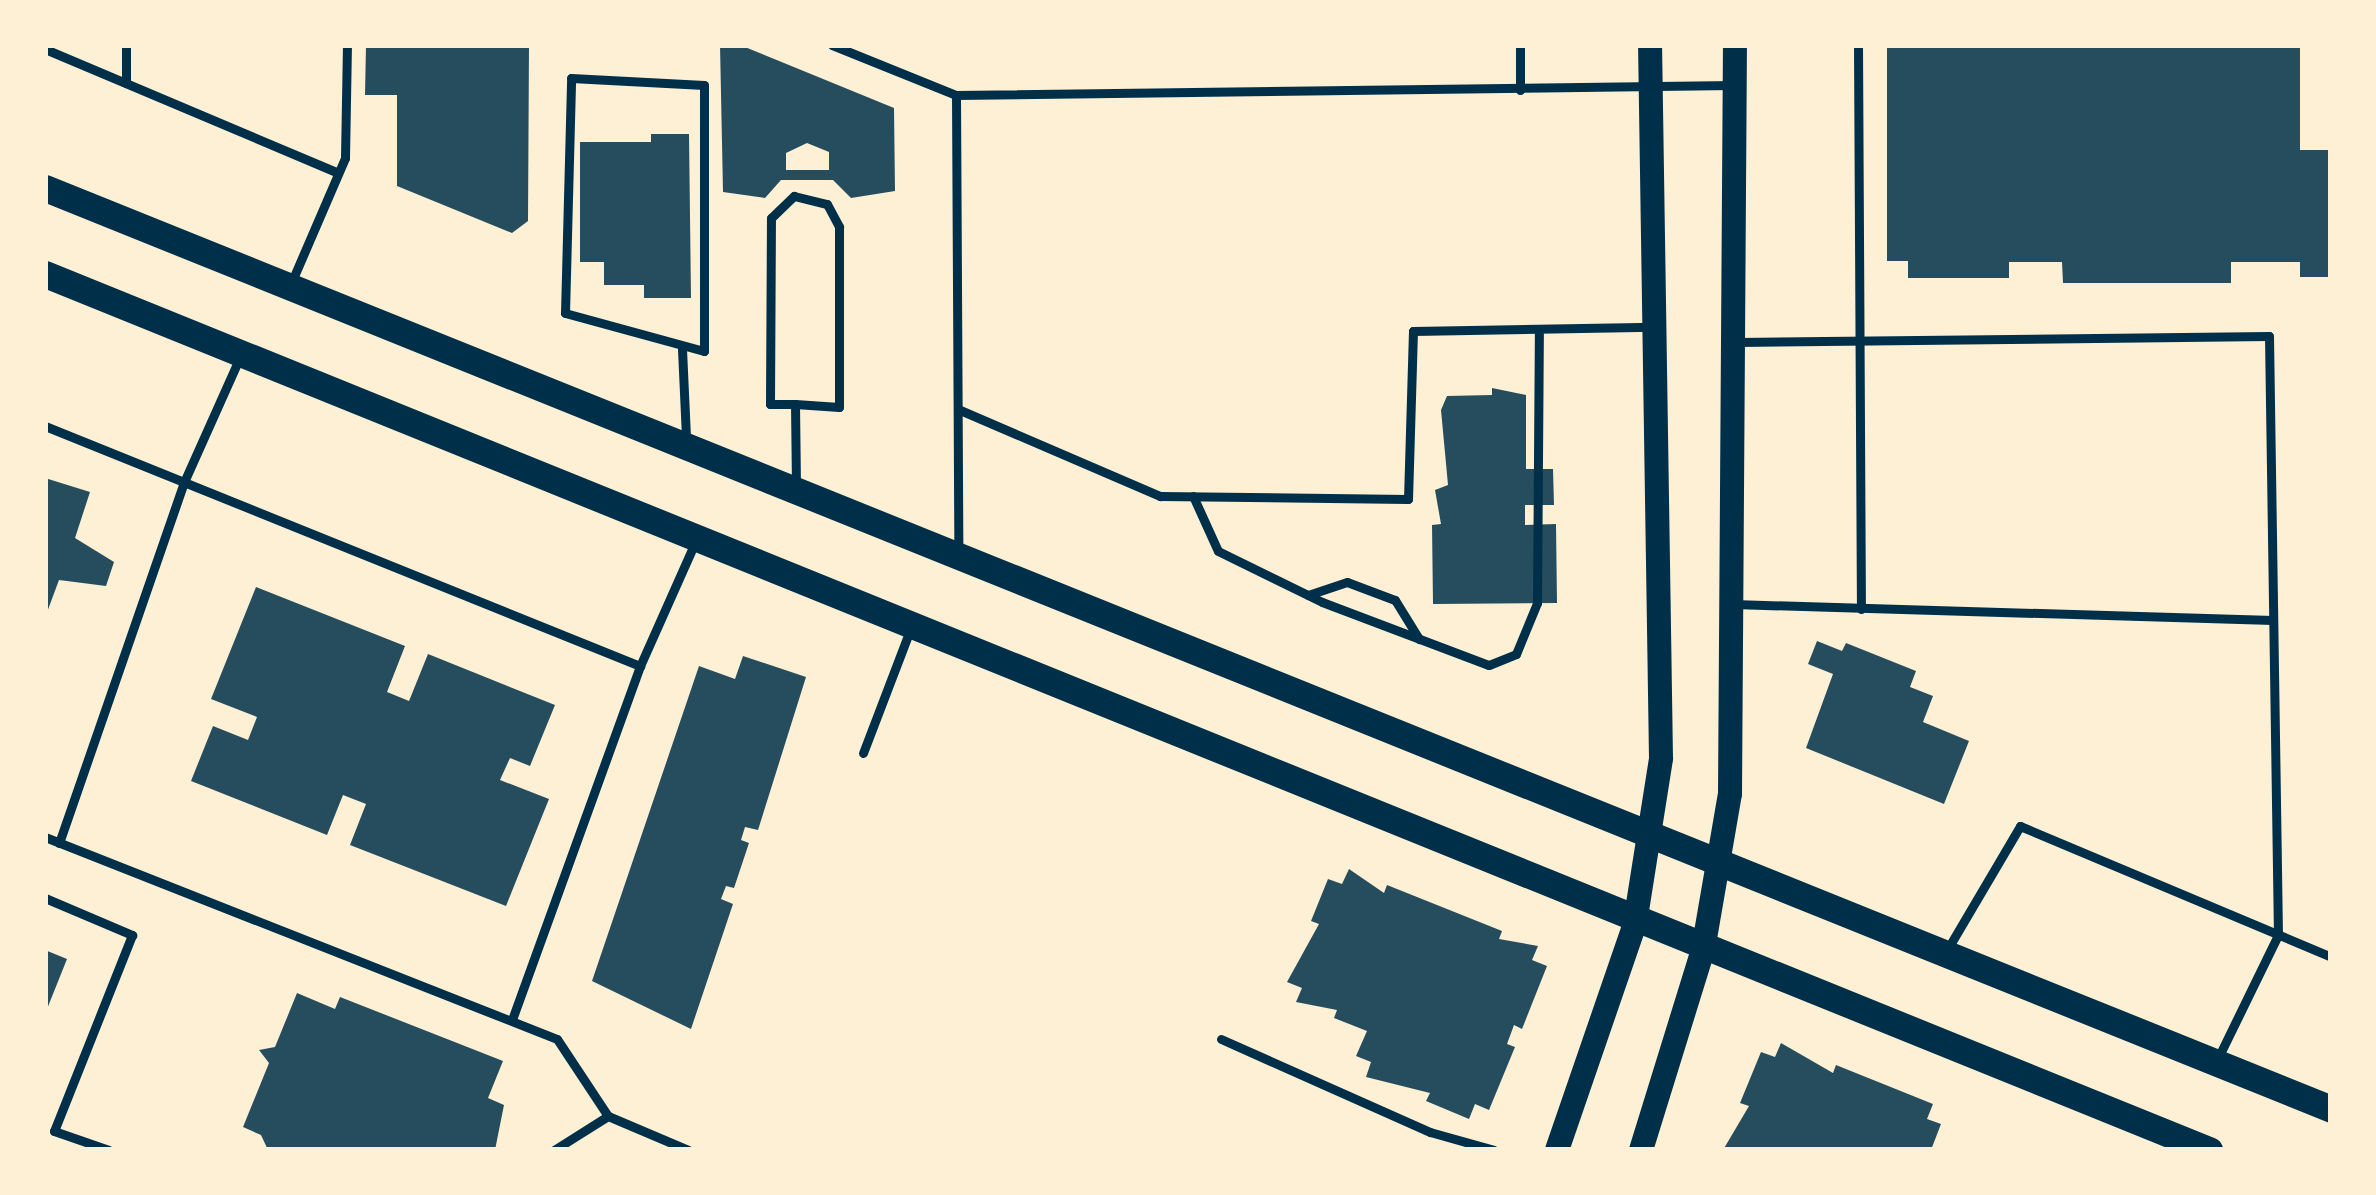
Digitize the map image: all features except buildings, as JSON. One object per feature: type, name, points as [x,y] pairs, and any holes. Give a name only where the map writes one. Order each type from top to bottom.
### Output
[{"type":"main road","points":[[1557,1150],[1635,923],[1661,758],[1649,45]]},
{"type":"main road","points":[[1641,1150],[1703,950],[1730,794],[1735,45]]},
{"type":"main road","points":[[45,188],[2331,1109]]},
{"type":"main road","points":[[45,274],[913,621],[1635,923],[2209,1150]]},
{"type":"lane","points":[[126,45],[126,83]]},
{"type":"lane","points":[[290,286],[338,173],[346,45]]},
{"type":"lane","points":[[832,45],[956,95],[1734,85]]},
{"type":"lane","points":[[1520,45],[1520,90]]},
{"type":"lane","points":[[1858,45],[1862,609]]},
{"type":"lane","points":[[45,49],[338,173]]},
{"type":"lane","points":[[571,78],[704,85],[704,351],[682,349],[566,313],[571,78]]},
{"type":"lane","points":[[956,95],[958,554]]},
{"type":"lane","points":[[794,196],[827,204],[839,227],[839,407],[795,404],[770,404],[771,218],[794,196]]},
{"type":"lane","points":[[960,410],[1160,496],[1408,499],[1413,331],[1654,327]]},
{"type":"lane","points":[[1193,496],[1218,550],[1308,595],[1489,665],[1516,654],[1533,628],[1539,329]]},
{"type":"lane","points":[[1732,342],[2269,336],[2278,935],[2216,1063]]},
{"type":"lane","points":[[682,349],[686,444]]},
{"type":"lane","points":[[59,843],[184,482],[242,353]]},
{"type":"lane","points":[[795,404],[796,488]]},
{"type":"lane","points":[[45,426],[640,666]]},
{"type":"lane","points":[[512,1020],[640,666],[698,535]]},
{"type":"lane","points":[[1308,595],[1347,582],[1395,600],[1420,641]]},
{"type":"lane","points":[[1731,604],[2273,620]]},
{"type":"lane","points":[[863,753],[913,621]]},
{"type":"lane","points":[[1945,955],[2020,826],[2331,957]]},
{"type":"lane","points":[[45,837],[556,1039],[608,1116],[688,1150]]},
{"type":"lane","points":[[45,898],[132,935],[54,1131],[109,1150]]},
{"type":"lane","points":[[1221,1039],[1408,1124],[1494,1150]]},
{"type":"lane","points":[[554,1150],[608,1116]]}]
